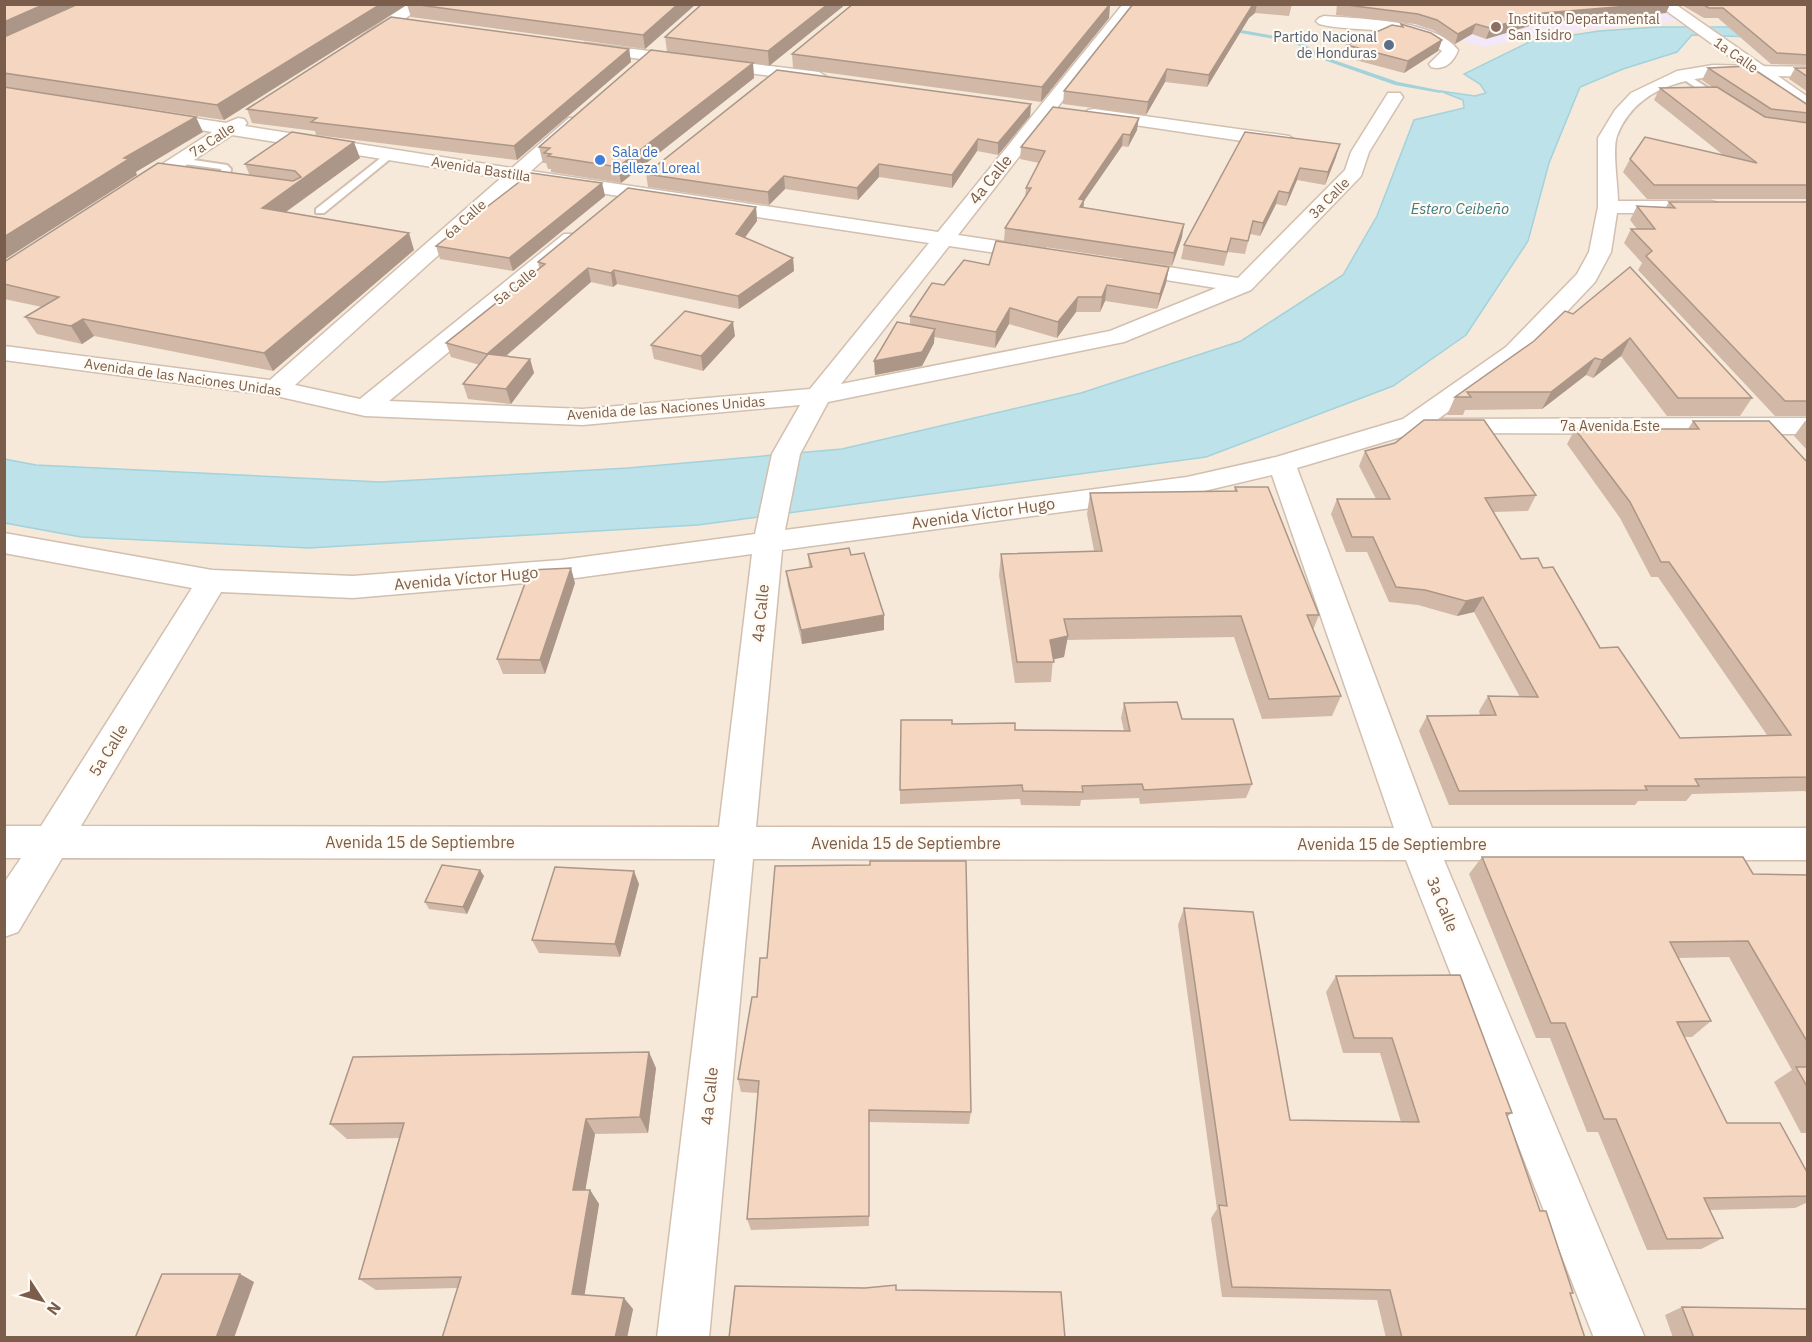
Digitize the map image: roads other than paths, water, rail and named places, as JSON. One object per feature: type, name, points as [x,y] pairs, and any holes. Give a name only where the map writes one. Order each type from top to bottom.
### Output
[{"type":"street","points":[[345,53],[418,4]]},
{"type":"street","points":[[1323,38],[1325,4]]},
{"type":"street","name":"1a Calle","points":[[1664,4],[1808,105]]},
{"type":"street","points":[[1100,10],[1127,9]]},
{"type":"street","name":"4a Calle","points":[[683,1338],[770,528],[786,454],[818,396],[941,239],[1127,9]]},
{"type":"street","points":[[1324,21],[1394,30],[1436,39],[1450,50],[1448,56],[1437,64]]},
{"type":"street","points":[[393,22],[416,25]]},
{"type":"street","points":[[631,73],[667,42]]},
{"type":"street","points":[[568,46],[837,80]]},
{"type":"street","points":[[760,86],[796,57]]},
{"type":"street","name":"Avenida Víctor Hugo","points":[[4,543],[212,581],[353,587],[561,570],[770,528],[1187,486],[1282,464],[1412,425],[1515,352],[1587,277],[1608,259],[1607,138],[1616,122],[1637,97],[1683,75],[1713,69],[1808,72]]},
{"type":"street","name":"3a Calle","points":[[1243,285],[1353,172],[1360,152],[1394,97]]},
{"type":"street","points":[[1025,105],[1303,144]]},
{"type":"street","name":"6a Calle","points":[[276,388],[586,112]]},
{"type":"street","name":"Avenida Bastilla","points":[[140,114],[514,175],[1057,256]]},
{"type":"street","name":"7a Calle","points":[[122,198],[250,116]]},
{"type":"street","points":[[1337,149],[1360,152]]},
{"type":"street","points":[[609,207],[644,178]]},
{"type":"street","points":[[1608,207],[1725,207]]},
{"type":"street","name":"5a Calle","points":[[365,408],[584,228]]},
{"type":"street","points":[[1104,264],[1243,285]]},
{"type":"street","name":"Avenida de las Naciones Unidas","points":[[4,352],[276,388],[365,408],[583,417],[818,396],[1116,337],[1243,285]]},
{"type":"street","points":[[1743,400],[1787,449]]},
{"type":"street","name":"7a Avenida Este","points":[[1412,425],[1808,426]]},
{"type":"street","name":"3a Calle","points":[[1282,464],[1419,844],[1620,1338]]},
{"type":"street","name":"5a Calle","points":[[4,919],[212,581]]},
{"type":"street","name":"Avenida 15 de Septiembre","points":[[4,842],[1808,844]]},
{"type":"lane","points":[[1683,75],[1732,108]]},
{"type":"lane","points":[[320,211],[390,154]]},
{"type":"lane","points":[[180,161],[224,167],[226,170],[224,181],[253,185]]},
{"type":"water","name":"Estero Ceibeño","points":[[1657,27],[1762,27],[1785,38],[1692,35],[1677,52],[1623,69],[1580,87],[1549,163],[1528,241],[1466,335],[1393,386],[1206,457],[698,525],[309,548],[81,537],[5,523],[4,459],[36,465],[380,482],[628,468],[842,449],[1081,393],[1241,341],[1343,275],[1377,216],[1414,120],[1464,108],[1463,100],[1440,91],[1475,96],[1486,93],[1480,84],[1464,74],[1529,42],[1599,31]]},
{"type":"waterway","points":[[1225,29],[1295,41],[1323,58],[1397,84],[1440,91]]},
{"type":"place","name":"Instituto Departamental San Isidro","points":[[1496,27]]},
{"type":"place","name":"Partido Nacional de Honduras","points":[[1389,45]]},
{"type":"place","name":"Sala de Belleza Loreal","points":[[600,160]]}]
